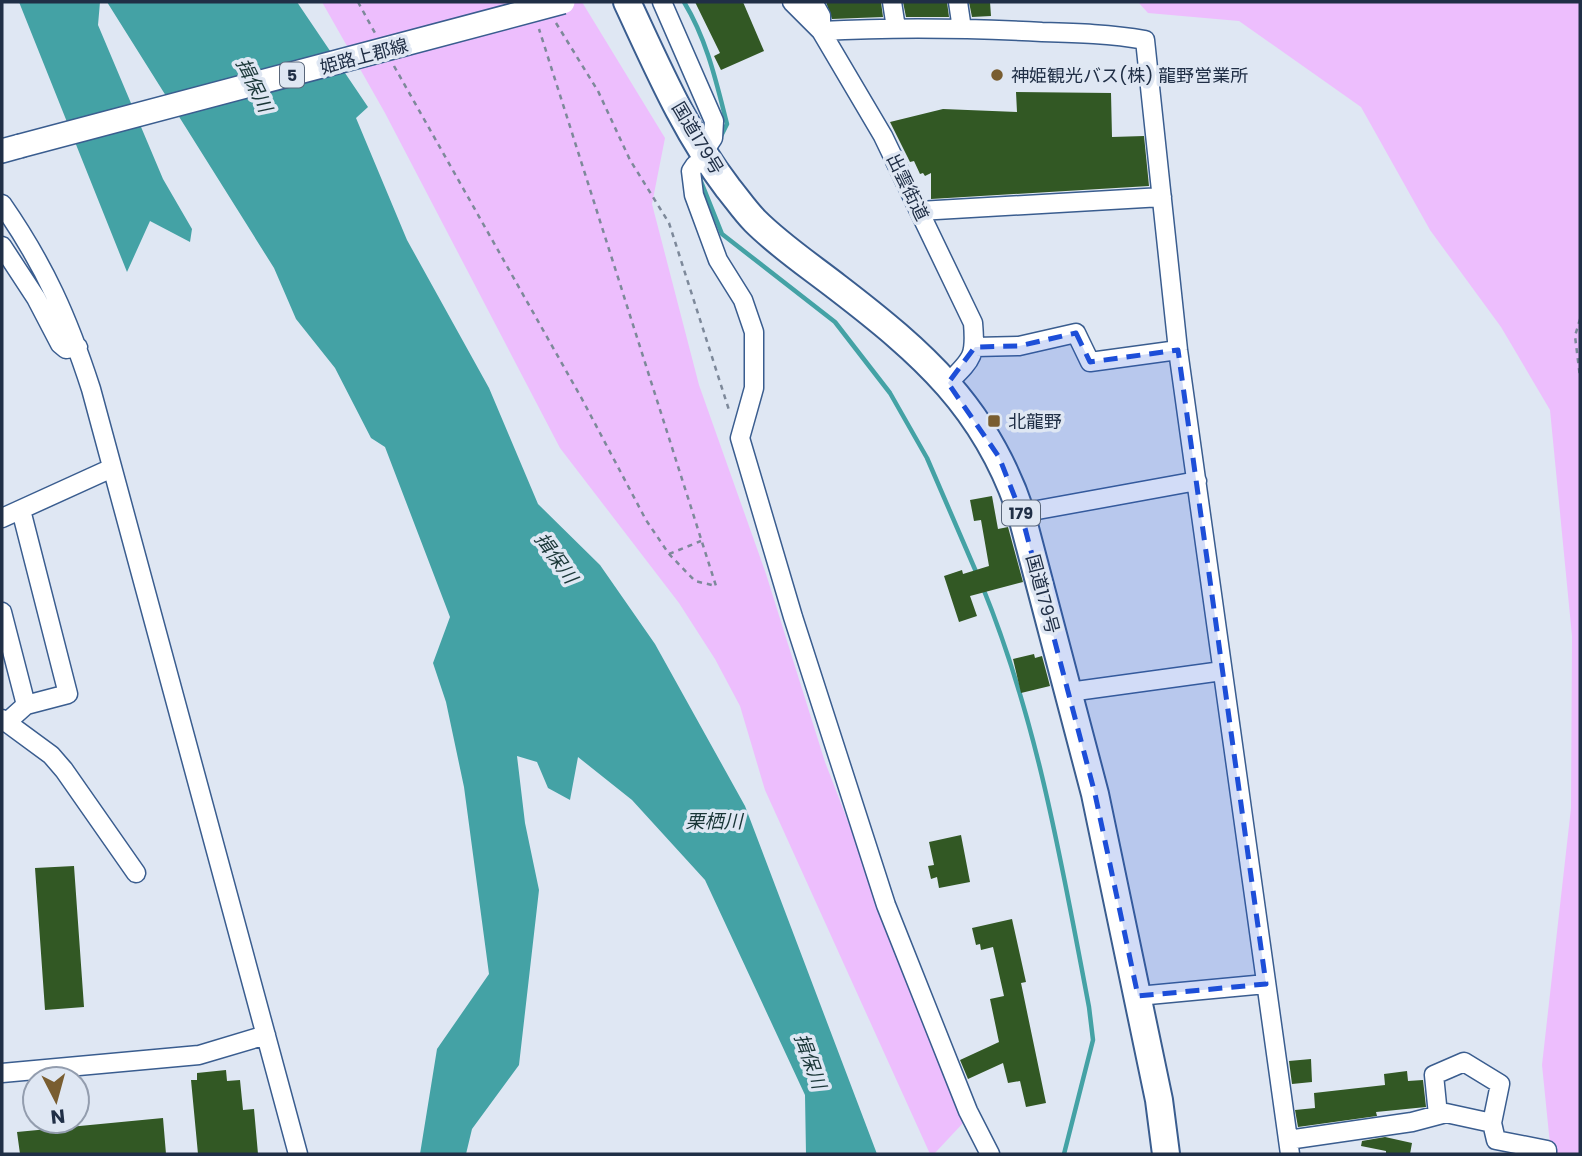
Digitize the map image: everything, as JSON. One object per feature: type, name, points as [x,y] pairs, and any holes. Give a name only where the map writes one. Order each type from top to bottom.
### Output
[{"type":"highway","name":"国道179号","points":[[627,2],[689,130],[753,220],[909,345],[948,383],[999,457],[1010,480],[1095,794],[1159,1100],[1166,1154]]},
{"type":"main road","name":"姫路上郡線","points":[[11,148],[557,7]]},
{"type":"street","points":[[662,2],[714,121],[709,144]]},
{"type":"street","name":"出雲街道","points":[[792,2],[821,31],[883,136],[973,323],[975,347]]},
{"type":"street","points":[[813,2],[821,16],[821,31],[962,29],[1118,36],[1145,40],[1178,350],[1289,1147],[1446,1113],[1492,1123]]},
{"type":"street","points":[[892,2],[896,28]]},
{"type":"street","points":[[958,2],[962,29]]},
{"type":"street","points":[[695,165],[691,171],[694,195],[718,260],[743,300],[754,332],[754,388],[740,438],[800,640],[886,905],[968,1111],[990,1154]]},
{"type":"street","points":[[919,211],[1162,197]]},
{"type":"street","points":[[2,204],[30,244],[60,302],[78,347],[298,1154]]},
{"type":"street","points":[[2,246],[36,298],[60,344],[66,349],[78,347]]},
{"type":"street","points":[[948,383],[967,364],[975,347],[1018,346],[1076,332],[1090,362],[1178,350]]},
{"type":"street","points":[[2,518],[112,468]]},
{"type":"street","points":[[1021,513],[1197,481]]},
{"type":"street","points":[[21,510],[68,694],[26,705],[4,721],[51,755],[136,873]]},
{"type":"street","points":[[2,612],[26,705]]},
{"type":"street","points":[[1069,692],[1222,671]]},
{"type":"street","points":[[1138,996],[1266,984]]},
{"type":"street","points":[[2,1073],[199,1055],[267,1035]]},
{"type":"street","points":[[1438,1115],[1434,1075],[1464,1062],[1500,1084],[1492,1123],[1496,1140],[1547,1150],[1547,1154]]},
{"type":"path","points":[[358,2],[378,38]]},
{"type":"path","points":[[557,7],[630,160],[669,223],[702,322],[722,394],[740,438]]},
{"type":"path","points":[[392,62],[582,399],[646,520],[669,554],[695,581],[716,586],[539,26]]},
{"type":"path","points":[[1580,319],[1575,336],[1580,377]]},
{"type":"path","points":[[669,554],[701,541]]},
{"type":"highlighted area","points":[[1076,333],[1090,362],[1178,350],[1266,984],[1138,996],[1095,794],[1021,513],[999,457],[948,383],[975,347],[1019,346]]},
{"type":"shaded area","points":[[322,2],[582,2],[665,138],[652,204],[699,385],[766,574],[825,762],[964,1122],[934,1154],[930,1154],[765,790],[740,706],[715,659],[679,603],[560,448],[385,113]]},
{"type":"shaded area","points":[[1138,2],[1580,2],[1580,1154],[1551,1154],[1542,1065],[1571,808],[1572,636],[1550,410],[1501,327],[1430,230],[1361,107],[1239,21],[1148,13]]},
{"type":"water","points":[[19,2],[100,2],[98,25],[163,179],[192,229],[190,242],[150,221],[127,272]]},
{"type":"water","points":[[107,2],[297,2],[368,107],[356,118],[407,240],[489,388],[538,504],[600,565],[655,644],[745,806],[877,1154],[806,1154],[805,1095],[705,880],[632,800],[578,757],[570,800],[548,788],[537,762],[517,756],[525,823],[539,890],[519,1065],[472,1129],[466,1154],[420,1154],[437,1049],[489,974],[464,787],[446,702],[433,663],[450,617],[385,447],[371,438],[335,368],[296,319],[274,268]]},
{"type":"building","points":[[695,2],[743,2],[764,51],[721,70],[714,56],[720,53]]},
{"type":"building","points":[[826,2],[881,2],[883,17],[832,19]]},
{"type":"building","points":[[903,2],[947,2],[949,17],[906,17]]},
{"type":"building","points":[[969,2],[990,2],[991,16],[972,17]]},
{"type":"building","points":[[1016,92],[1111,93],[1112,137],[1144,136],[1149,186],[931,199],[931,173],[925,176],[920,174],[914,161],[910,162],[890,122],[943,109],[1017,112]]},
{"type":"building","points":[[992,496],[998,529],[1008,527],[1023,582],[970,596],[977,616],[959,622],[944,576],[962,570],[963,574],[989,566],[981,520],[974,521],[970,500]]},
{"type":"building","points":[[1034,654],[1035,658],[1042,656],[1050,686],[1021,693],[1013,659]]},
{"type":"building","points":[[961,835],[970,882],[939,888],[937,877],[931,879],[928,866],[934,865],[929,842]]},
{"type":"building","points":[[74,866],[84,1007],[45,1010],[35,868]]},
{"type":"building","points":[[1012,919],[1026,982],[1021,983],[1046,1103],[1026,1107],[1020,1081],[1008,1083],[1003,1063],[968,1079],[960,1060],[999,1042],[990,999],[1004,996],[993,947],[981,950],[980,944],[976,945],[972,928]]},
{"type":"building","points":[[1311,1059],[1312,1082],[1292,1084],[1289,1061]]},
{"type":"building","points":[[226,1070],[227,1081],[240,1080],[243,1110],[254,1109],[258,1154],[198,1154],[191,1080],[197,1080],[197,1073]]},
{"type":"building","points":[[1407,1071],[1408,1081],[1423,1080],[1426,1107],[1376,1112],[1377,1116],[1298,1127],[1295,1110],[1315,1108],[1314,1093],[1385,1085],[1384,1074]]},
{"type":"building","points":[[163,1118],[166,1154],[20,1154],[17,1132],[21,1132],[21,1135],[91,1135],[91,1125]]},
{"type":"building","points":[[1385,1137],[1412,1143],[1410,1154],[1386,1154],[1386,1151],[1361,1146],[1362,1141]]},
{"type":"waterway","points":[[684,2],[705,46],[719,92],[727,124],[720,138]]},
{"type":"waterway","points":[[704,171],[700,179],[722,234],[835,322],[890,393],[927,458],[977,574]]},
{"type":"waterway","points":[[983,588],[1002,639],[1034,743],[1089,1007],[1093,1040],[1064,1154]]},
{"type":"place","name":"神姫観光バス(株) 龍野営業所","points":[[997,75]]},
{"type":"place","name":"北龍野","points":[[994,421]]},
{"type":"water label","name":"揖保川","points":[[254,85]]},
{"type":"water label","name":"揖保川","points":[[556,558]]},
{"type":"water label","name":"栗栖川","points":[[714,821]]},
{"type":"water label","name":"揖保川","points":[[810,1061]]}]
